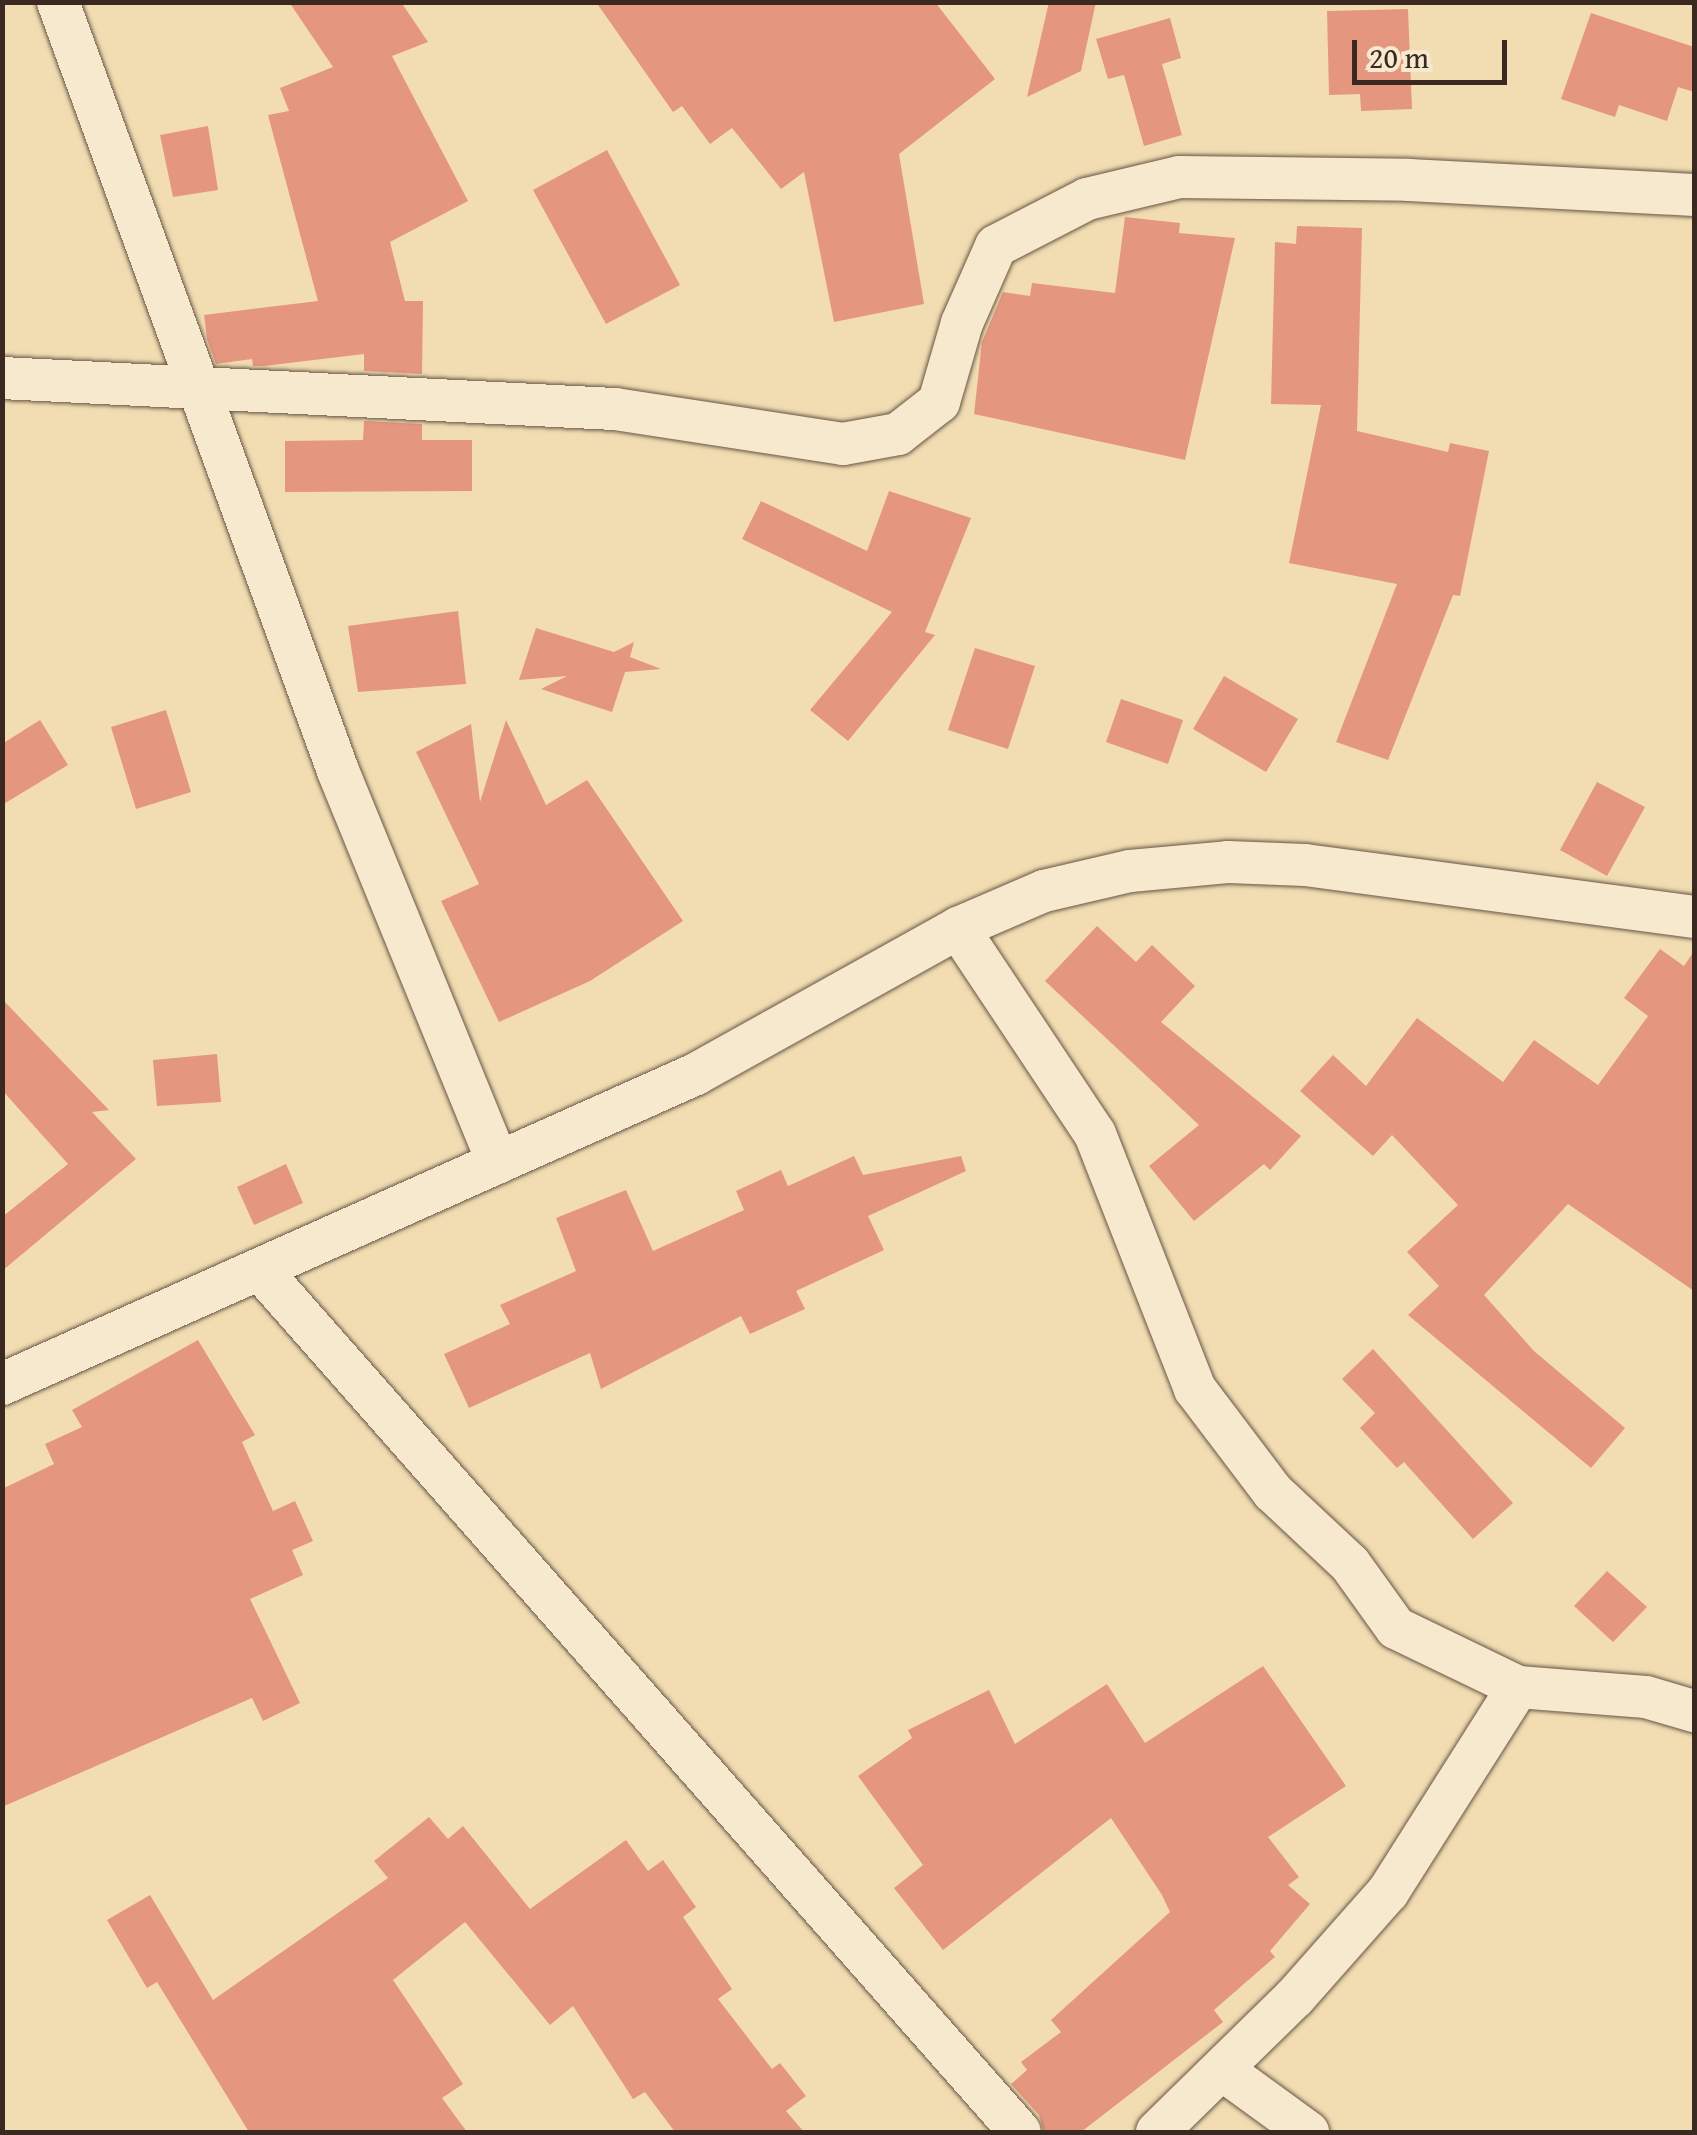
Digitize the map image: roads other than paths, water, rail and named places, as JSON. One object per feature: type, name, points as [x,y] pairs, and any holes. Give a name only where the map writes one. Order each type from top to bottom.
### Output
[{"type":"street","points":[[58,2],[205,392],[338,771],[498,1163]]},
{"type":"street","points":[[2,378],[205,392],[615,409],[843,444],[898,434],[939,402],[962,323],[996,246],[1086,199],[1179,177],[1409,180],[1694,195]]},
{"type":"street","points":[[2,1384],[262,1272],[696,1074],[958,928],[1044,890],[1130,871],[1228,862],[1305,865],[1694,917]]},
{"type":"street","points":[[958,928],[1096,1134],[1195,1389],[1273,1492],[1350,1564],[1396,1628],[1518,1687],[1646,1697],[1694,1711]]},
{"type":"street","points":[[262,1272],[1020,2132]]},
{"type":"street","points":[[1156,2132],[1224,2071],[1388,1892],[1518,1687]]},
{"type":"street","points":[[1224,2071],[1308,2132]]}]
